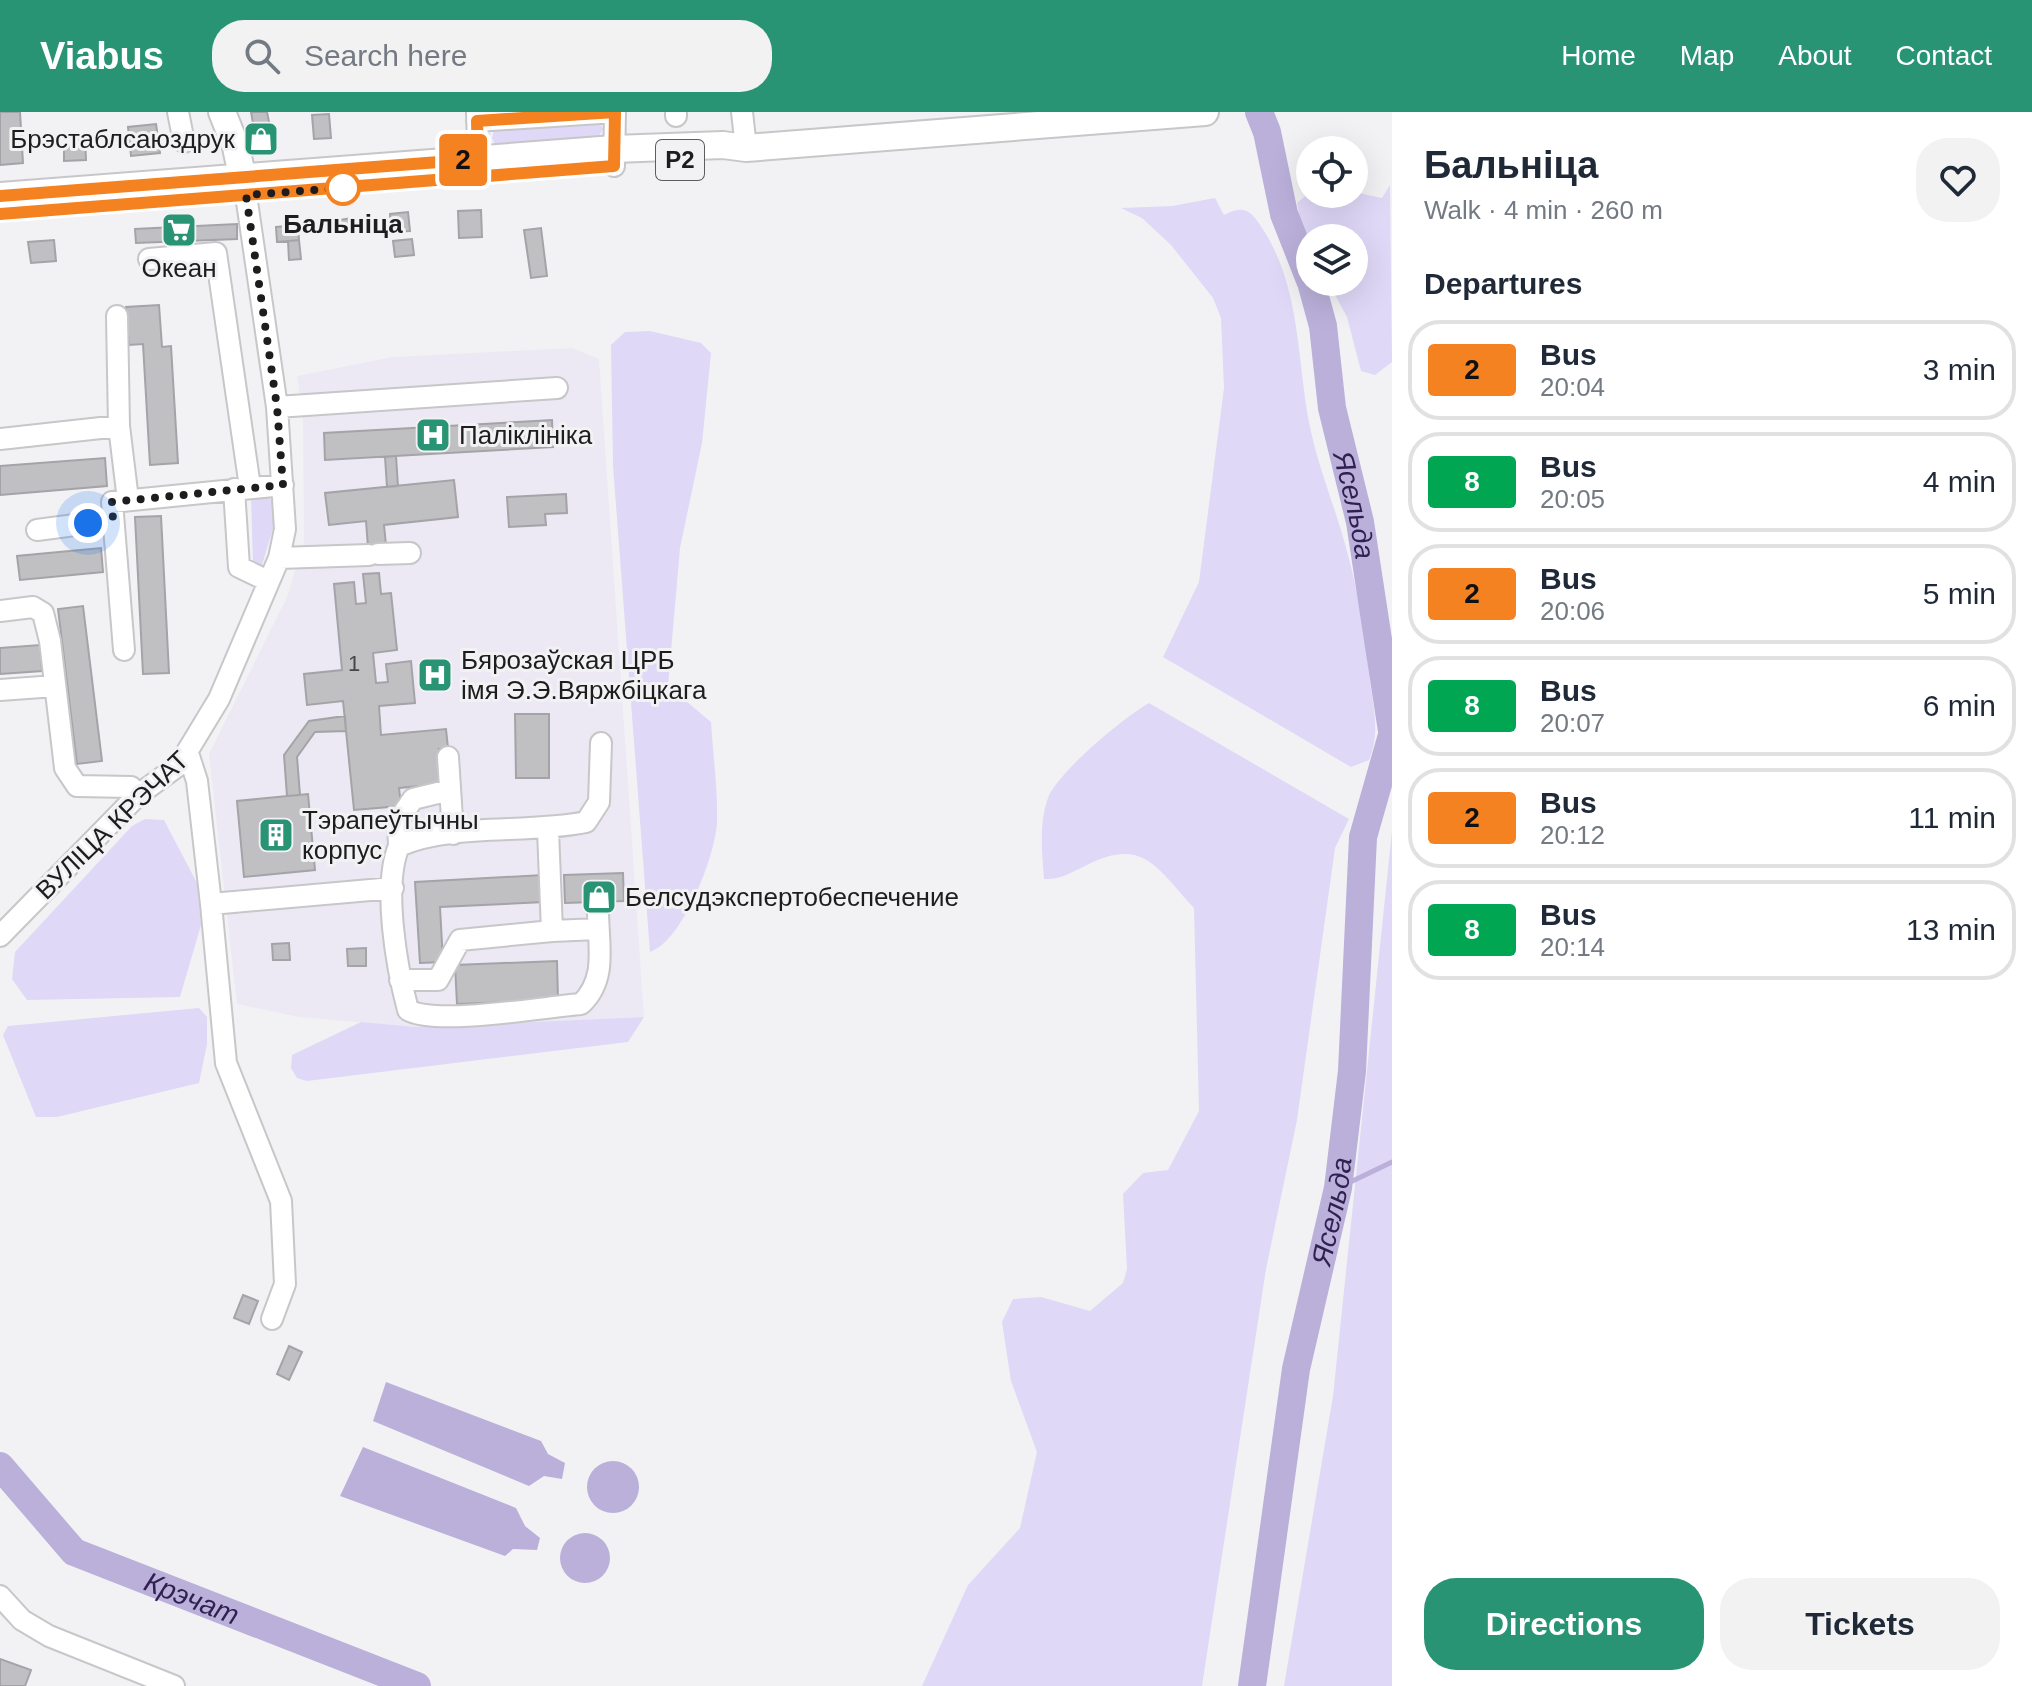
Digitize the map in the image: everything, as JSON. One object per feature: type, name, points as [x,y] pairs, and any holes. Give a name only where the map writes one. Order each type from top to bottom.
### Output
[{"type":"main road","points":[[222,112],[236,147],[244,187]]},
{"type":"main road","name":"Р2","points":[[0,214],[244,187],[614,158],[723,156],[746,148],[1205,112]]},
{"type":"main road","name":"Р2","points":[[0,196],[244,187]]},
{"type":"street","points":[[178,112],[184,142]]},
{"type":"street","points":[[478,168],[477,116],[615,112],[614,158]]},
{"type":"street","points":[[742,112],[746,148]]},
{"type":"street","name":"ВУЛІЦА КРЭЧАТ","points":[[0,936],[138,795],[179,765],[188,753],[219,699],[279,558],[285,529],[277,407],[244,187]]},
{"type":"street","points":[[149,259],[216,253],[242,488],[239,567],[268,581]]},
{"type":"street","points":[[221,287],[259,283]]},
{"type":"street","points":[[117,316],[119,426],[128,500]]},
{"type":"street","points":[[277,407],[557,388]]},
{"type":"street","points":[[0,439],[119,426]]},
{"type":"street","points":[[124,650],[112,502],[283,485]]},
{"type":"street","points":[[37,530],[113,520]]},
{"type":"street","points":[[279,558],[410,553]]},
{"type":"street","points":[[0,611],[33,607],[43,613],[50,641],[65,768],[71,779],[77,786],[131,787],[138,795]]},
{"type":"street","points":[[0,690],[55,686]]},
{"type":"street","points":[[399,846],[423,835],[548,830],[586,822],[599,802],[601,743]]},
{"type":"street","points":[[188,753],[197,781],[226,1063],[281,1201],[285,1284],[272,1319]]},
{"type":"street","points":[[448,757],[453,834]]},
{"type":"street","points":[[400,980],[438,980],[460,940],[552,931],[598,920],[599,978],[594,992],[581,1004],[418,1016],[408,1010],[400,980],[393,934],[393,860],[399,846],[398,821],[413,799],[450,790]]},
{"type":"street","points":[[548,830],[552,931]]},
{"type":"street","points":[[211,904],[393,888]]},
{"type":"street","points":[[0,906],[17,918]]},
{"type":"street","points":[[0,1596],[22,1620],[49,1636],[174,1686]]},
{"type":"shaded area","points":[[598,120],[603,129],[595,143],[495,145],[492,138],[494,130]]},
{"type":"shaded area","points":[[1390,185],[1392,362],[1375,375],[1361,371],[1347,317],[1336,296],[1368,296],[1368,224],[1301,224],[1298,208],[1368,208],[1368,195],[1382,198]]},
{"type":"shaded area","points":[[1215,198],[1224,215],[1240,210],[1255,218],[1270,241],[1289,291],[1309,422],[1354,578],[1373,702],[1375,731],[1369,760],[1351,767],[1163,657],[1199,582],[1224,388],[1221,318],[1213,298],[1171,245],[1142,218],[1121,208],[1172,206]]},
{"type":"shaded area","points":[[650,331],[701,343],[711,353],[702,443],[680,548],[668,686],[711,722],[717,823],[710,856],[695,896],[674,932],[650,952],[613,466],[611,345],[625,332]]},
{"type":"shaded area","name":"Бярозаўская ЦРБ імя Э.Э.Вяржбіцкага","points":[[572,348],[599,359],[644,1017],[416,1027],[299,1017],[237,1004],[209,754],[287,597],[304,541],[303,421],[297,376],[392,357]]},
{"type":"shaded area","points":[[265,495],[274,502],[276,518],[262,565],[253,564],[251,496]]},
{"type":"shaded area","points":[[1149,703],[1349,819],[1335,848],[1297,1120],[1266,1269],[1202,1686],[922,1686],[968,1585],[1020,1528],[1037,1452],[1011,1381],[1002,1322],[1013,1299],[1041,1297],[1090,1311],[1123,1283],[1127,1269],[1123,1194],[1143,1173],[1168,1170],[1199,1111],[1194,908],[1158,869],[1135,855],[1105,858],[1065,876],[1044,879],[1043,817],[1054,787],[1093,746]]},
{"type":"shaded area","points":[[145,819],[164,820],[197,883],[201,925],[180,997],[27,1000],[12,979],[15,952],[132,826]]},
{"type":"shaded area","points":[[1392,831],[1392,1686],[1284,1686],[1333,1396]]},
{"type":"shaded area","points":[[199,1008],[207,1017],[207,1044],[199,1083],[57,1117],[36,1117],[3,1035],[8,1026]]},
{"type":"shaded area","points":[[644,1017],[628,1042],[307,1081],[297,1078],[291,1068],[292,1055],[361,1022],[416,1027]]},
{"type":"shaded area","points":[[386,1382],[541,1441],[548,1454],[565,1463],[562,1479],[544,1476],[529,1486],[373,1421]]},
{"type":"shaded area","points":[[363,1447],[516,1508],[525,1526],[540,1538],[537,1550],[513,1549],[505,1556],[340,1496]]},
{"type":"shaded area","points":[[613,1461],[631,1469],[639,1487],[631,1505],[613,1513],[595,1505],[587,1487],[595,1469]]},
{"type":"shaded area","points":[[585,1533],[603,1540],[610,1558],[603,1576],[585,1583],[567,1576],[560,1558],[567,1540]]},
{"type":"building","points":[[0,112],[20,112],[23,163],[0,165]]},
{"type":"building","points":[[251,112],[267,112],[270,127],[254,129]]},
{"type":"building","points":[[329,114],[331,138],[314,139],[312,115]]},
{"type":"building","points":[[156,124],[160,153],[131,156],[128,127]]},
{"type":"building","points":[[72,137],[85,137],[86,160],[64,161],[64,144],[72,144]]},
{"type":"building","points":[[481,210],[482,237],[459,238],[458,211]]},
{"type":"building","points":[[408,212],[410,231],[391,232],[390,214]]},
{"type":"building","points":[[353,218],[355,232],[333,234],[332,221]]},
{"type":"building","points":[[237,224],[237,239],[136,243],[135,229]]},
{"type":"building","points":[[298,225],[299,240],[277,242],[276,227]]},
{"type":"building","points":[[541,228],[547,276],[531,278],[524,230]]},
{"type":"building","points":[[412,239],[414,255],[395,257],[393,241]]},
{"type":"building","points":[[54,240],[56,261],[31,263],[28,242]]},
{"type":"building","points":[[299,240],[301,259],[289,260],[288,241]]},
{"type":"building","points":[[159,305],[162,347],[171,346],[178,463],[150,465],[143,344],[129,345],[126,307]]},
{"type":"building","points":[[552,420],[553,447],[325,460],[324,433]]},
{"type":"building","points":[[396,456],[398,486],[387,487],[385,457]]},
{"type":"building","points":[[105,458],[107,486],[0,495],[0,466]]},
{"type":"building","points":[[454,480],[458,517],[384,525],[386,545],[368,547],[366,521],[329,525],[325,493]]},
{"type":"building","points":[[566,494],[567,513],[545,514],[546,525],[509,527],[507,497]]},
{"type":"building","points":[[161,516],[169,673],[143,674],[135,517]]},
{"type":"building","points":[[101,548],[103,572],[20,580],[17,556]]},
{"type":"building","points":[[379,573],[381,594],[391,593],[397,650],[373,653],[376,683],[388,682],[386,664],[411,661],[415,703],[379,706],[381,735],[446,729],[448,748],[439,749],[442,784],[399,788],[401,806],[354,810],[343,701],[307,705],[304,674],[342,670],[334,584],[354,582],[356,604],[366,603],[363,574]]},
{"type":"building","points":[[83,606],[102,761],[77,764],[58,609]]},
{"type":"building","points":[[40,645],[42,671],[0,674],[0,648]]},
{"type":"building","points":[[515,714],[549,714],[549,778],[516,778]]},
{"type":"building","points":[[345,716],[346,731],[315,732],[297,757],[300,795],[287,796],[284,755],[309,721]]},
{"type":"building","name":"Тэрапеўтычны корпус","points":[[308,794],[315,870],[244,877],[237,801]]},
{"type":"building","points":[[623,873],[624,901],[565,903],[564,875]]},
{"type":"building","points":[[543,875],[544,902],[440,907],[443,962],[420,963],[415,882]]},
{"type":"building","points":[[289,943],[290,960],[273,960],[272,944]]},
{"type":"building","points":[[366,948],[366,966],[348,966],[347,949]]},
{"type":"building","points":[[557,961],[558,1000],[457,1004],[455,965]]},
{"type":"building","points":[[243,1295],[258,1301],[249,1324],[234,1318]]},
{"type":"building","points":[[289,1346],[302,1352],[289,1380],[277,1374]]},
{"type":"building","points":[[0,1659],[31,1670],[25,1686],[0,1686]]},
{"type":"waterway","name":"Ясельда","points":[[1259,112],[1267,132],[1284,214],[1296,244]]},
{"type":"waterway","name":"Ясельда","points":[[1315,296],[1323,326],[1332,408],[1360,522],[1392,731]]},
{"type":"waterway","name":"Ясельда","points":[[1252,1686],[1296,1369],[1338,1188],[1352,1071],[1363,837],[1392,735]]},
{"type":"waterway","points":[[1338,1188],[1392,1162]]},
{"type":"waterway","name":"Крэчат","points":[[0,1466],[74,1552],[417,1686]]},
{"type":"bus line","name":"2","points":[[0,196],[478,159],[477,121],[615,112],[614,166],[0,214]]},
{"type":"place","name":"Брэстаблсаюздрук","points":[[261,139]]},
{"type":"place","name":"Бальніца","points":[[343,188]]},
{"type":"place","name":"Океан","points":[[179,230]]},
{"type":"place","name":"Паліклініка","points":[[433,435]]},
{"type":"place","name":"Бярозаўская ЦРБ імя Э.Э.Вяржбіцкага","points":[[435,675]]},
{"type":"place","name":"Тэрапеўтычны корпус","points":[[276,835]]},
{"type":"place","name":"Белсудэкспертобеспечение","points":[[599,897]]},
{"type":"route","points":[[88,523],[113,520],[112,502],[283,485],[277,407],[246,195],[343,188]]}]
